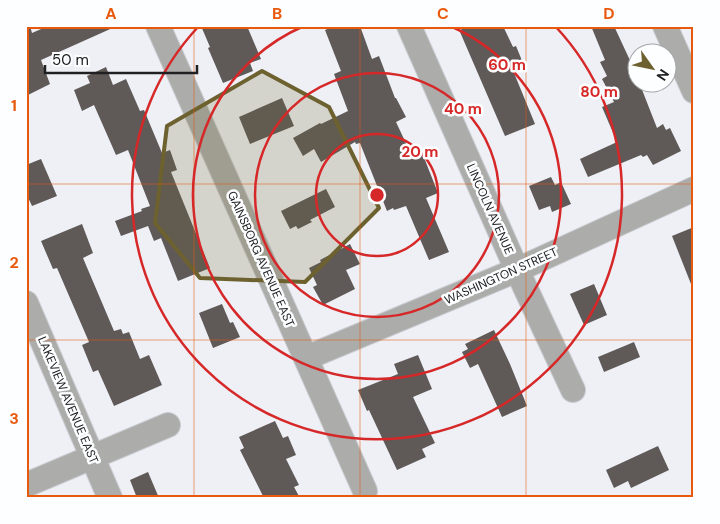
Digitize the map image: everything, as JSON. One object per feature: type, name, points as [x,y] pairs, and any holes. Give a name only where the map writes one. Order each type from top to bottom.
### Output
[{"type":"street","name":"GAINSBORG AVENUE EAST","points":[[158,26],[366,491]]},
{"type":"street","name":"LINCOLN AVENUE","points":[[409,26],[517,270],[573,390]]},
{"type":"street","points":[[665,26],[694,91]]},
{"type":"street","name":"WASHINGTON STREET","points":[[306,358],[517,270],[694,189]]},
{"type":"street","name":"LAKEVIEW AVENUE EAST","points":[[26,303],[110,498]]},
{"type":"street","points":[[26,485],[168,424]]},
{"type":"highlighted area","points":[[262,71],[329,107],[379,208],[305,282],[200,278],[155,223],[167,126]]},
{"type":"building","points":[[26,26],[30,26],[32,33],[48,26],[117,26],[41,60],[50,84],[26,96]]},
{"type":"building","points":[[201,26],[247,26],[261,59],[250,63],[253,71],[223,83]]},
{"type":"building","points":[[335,26],[360,26],[372,59],[379,56],[395,98],[406,117],[396,122],[411,154],[421,150],[438,193],[426,198],[449,252],[429,260],[406,206],[387,211],[360,143],[356,144],[355,142],[321,162],[314,149],[303,156],[293,138],[320,123],[348,111],[334,74],[341,71],[325,30]]},
{"type":"building","points":[[460,26],[503,26],[513,47],[516,46],[525,68],[514,73],[535,124],[505,136],[460,32],[462,31]]},
{"type":"building","points":[[591,26],[614,26],[628,56],[628,92],[643,92],[657,128],[663,124],[666,130],[670,128],[681,151],[653,165],[647,155],[643,157],[641,155],[588,177],[580,159],[617,142],[602,107],[614,102],[602,79],[607,76],[600,62],[605,60]]},
{"type":"building","points":[[106,67],[113,85],[126,79],[140,111],[144,110],[162,153],[170,150],[177,170],[171,172],[210,268],[178,281],[161,238],[154,241],[148,226],[121,236],[115,221],[150,206],[128,150],[116,155],[94,105],[82,111],[74,90],[90,83],[87,76]]},
{"type":"building","points":[[282,98],[294,126],[250,144],[239,117]]},
{"type":"building","points":[[41,159],[57,196],[32,206],[26,193],[26,165]]},
{"type":"building","points":[[551,177],[555,185],[561,182],[571,204],[552,212],[550,206],[539,210],[529,186]]},
{"type":"building","points":[[326,189],[335,207],[310,220],[312,222],[298,229],[296,226],[290,229],[281,211]]},
{"type":"building","points":[[82,224],[93,253],[83,258],[114,331],[121,329],[123,334],[129,332],[140,359],[149,355],[162,385],[114,406],[98,370],[93,372],[82,345],[89,342],[57,268],[53,269],[41,241]]},
{"type":"building","points":[[694,227],[694,289],[693,289],[672,236]]},
{"type":"building","points":[[350,244],[360,264],[346,270],[355,289],[323,305],[313,287],[317,285],[309,268]]},
{"type":"building","points":[[594,284],[607,315],[584,325],[570,294]]},
{"type":"building","points":[[222,304],[230,323],[233,322],[240,337],[213,348],[199,313]]},
{"type":"building","points":[[494,330],[527,406],[502,417],[478,364],[470,368],[462,352],[468,349],[465,344]]},
{"type":"building","points":[[634,342],[640,357],[604,372],[598,357]]},
{"type":"building","points":[[418,355],[432,389],[413,397],[435,443],[422,449],[426,457],[397,470],[358,390],[398,374],[394,364]]},
{"type":"building","points":[[275,421],[283,438],[288,436],[296,455],[286,459],[299,485],[294,487],[300,498],[264,498],[240,450],[244,448],[239,437]]},
{"type":"building","points":[[658,446],[669,470],[631,488],[628,481],[614,488],[606,470]]},
{"type":"building","points":[[148,472],[159,498],[137,498],[130,480]]}]
